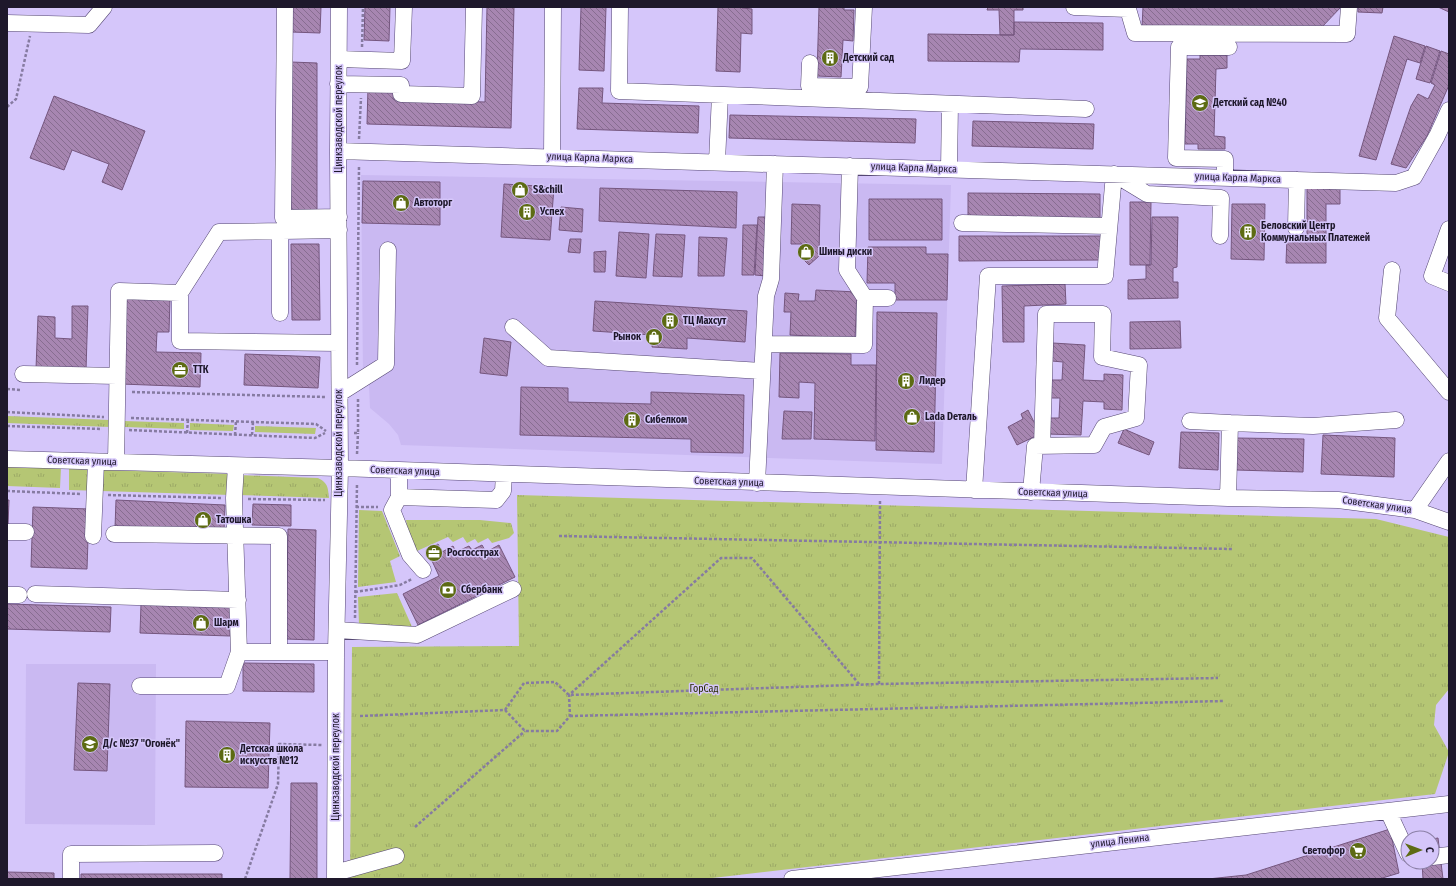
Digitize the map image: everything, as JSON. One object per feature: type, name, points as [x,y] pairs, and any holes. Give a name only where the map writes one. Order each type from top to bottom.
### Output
[{"type":"street","points":[[7,23],[88,25],[104,7]]},
{"type":"street","points":[[285,7],[283,218],[339,224]]},
{"type":"street","name":"Цинкзаводской переулок","points":[[335,876],[336,652],[340,468],[332,430],[339,342],[339,7]]},
{"type":"street","points":[[339,59],[402,61],[404,7]]},
{"type":"street","points":[[338,84],[401,85],[401,94],[472,96],[474,7]]},
{"type":"street","points":[[552,157],[553,7]]},
{"type":"street","points":[[620,7],[620,91],[1086,109]]},
{"type":"street","points":[[810,63],[810,86],[860,87],[864,7]]},
{"type":"street","points":[[1074,7],[1128,8],[1135,33],[1347,34],[1349,7]]},
{"type":"street","points":[[1225,178],[1225,159],[1176,158],[1179,47],[1229,46]]},
{"type":"street","points":[[717,162],[720,95]]},
{"type":"street","points":[[949,169],[950,104]]},
{"type":"street","name":"улица Карла Маркса","points":[[338,151],[1396,183],[1414,177],[1437,136],[1449,110]]},
{"type":"street","points":[[757,483],[766,296],[771,279],[775,164]]},
{"type":"street","points":[[764,344],[864,345],[865,298],[847,270],[850,166]]},
{"type":"street","points":[[974,490],[988,276],[1105,276],[1114,174],[1146,194],[1221,198],[1220,236]]},
{"type":"street","points":[[1296,228],[1297,180]]},
{"type":"street","points":[[962,223],[1109,226]]},
{"type":"street","points":[[339,224],[280,231],[220,232],[180,293],[180,341],[339,342]]},
{"type":"street","points":[[1449,229],[1432,276],[1449,283]]},
{"type":"street","points":[[280,231],[280,313]]},
{"type":"street","points":[[334,395],[386,364],[388,250]]},
{"type":"street","points":[[1392,270],[1387,318],[1449,392]]},
{"type":"street","points":[[116,462],[119,291],[180,293]]},
{"type":"street","points":[[865,298],[888,298]]},
{"type":"street","points":[[1031,492],[1035,446],[1042,446],[1094,445],[1104,426],[1136,418],[1140,365],[1102,357],[1102,314],[1046,314],[1042,446]]},
{"type":"street","points":[[513,327],[548,358],[762,371]]},
{"type":"street","points":[[23,382],[117,384]]},
{"type":"street","points":[[1190,421],[1313,426],[1396,420]]},
{"type":"street","points":[[1228,498],[1230,423]]},
{"type":"street","name":"Советская улица","points":[[7,459],[340,468],[1031,492],[1338,500],[1415,510],[1449,522]]},
{"type":"street","points":[[1415,510],[1449,461]]},
{"type":"street","points":[[93,536],[96,462]]},
{"type":"street","points":[[140,686],[227,686],[239,652],[234,498],[236,466]]},
{"type":"street","points":[[399,471],[399,497],[392,510],[410,555],[423,570]]},
{"type":"street","points":[[399,497],[496,500],[503,491],[504,474]]},
{"type":"street","points":[[7,532],[26,532]]},
{"type":"street","points":[[114,534],[279,536],[279,652]]},
{"type":"street","points":[[337,630],[418,635],[513,588]]},
{"type":"street","points":[[35,594],[238,600]]},
{"type":"street","points":[[239,652],[336,652]]},
{"type":"street","name":"улица Ленина","points":[[792,879],[1448,803]]},
{"type":"street","points":[[1388,811],[1400,837]]},
{"type":"street","points":[[70,879],[71,854],[215,853]]},
{"type":"street","points":[[335,876],[396,856]]},
{"type":"path","points":[[362,60],[363,7]]},
{"type":"path","points":[[7,107],[16,99],[31,34]]},
{"type":"path","points":[[355,631],[358,433],[359,152],[361,84]]},
{"type":"path","points":[[7,389],[23,382]]},
{"type":"path","points":[[117,384],[334,395]]},
{"type":"path","points":[[7,412],[117,423],[187,433],[316,438],[332,430]]},
{"type":"path","points":[[7,426],[117,423],[188,419],[316,424],[332,430],[358,433]]},
{"type":"path","points":[[187,433],[188,419]]},
{"type":"path","points":[[235,434],[236,421]]},
{"type":"path","points":[[252,435],[253,422]]},
{"type":"path","points":[[880,487],[880,684]]},
{"type":"path","points":[[7,491],[87,494]]},
{"type":"path","points":[[102,495],[339,501]]},
{"type":"path","points":[[560,536],[1233,550]]},
{"type":"path","points":[[569,695],[721,558],[752,558],[860,685]]},
{"type":"path","points":[[355,592],[400,585],[410,580]]},
{"type":"path","points":[[569,695],[880,684],[1218,678]]},
{"type":"path","points":[[415,826],[526,731],[557,731],[570,716],[569,695],[555,682],[524,684],[505,710]]},
{"type":"path","points":[[570,716],[1224,700]]},
{"type":"path","points":[[360,716],[505,710],[526,731]]},
{"type":"path","points":[[245,879],[278,784],[279,744],[324,745],[324,738]]},
{"type":"shaded area","name":"Рынок","points":[[361,175],[951,185],[942,464],[401,445],[398,435],[389,424],[370,408],[369,386],[363,375]]},
{"type":"shaded area","name":"Д/с №37 \"Огонёк\"","points":[[26,664],[156,664],[155,825],[25,824]]},
{"type":"green space","points":[[7,416],[110,420],[110,427],[7,423]]},
{"type":"green space","points":[[124,421],[184,423],[184,429],[124,427]]},
{"type":"green space","points":[[190,423],[234,425],[233,431],[190,430]]},
{"type":"green space","points":[[255,426],[316,428],[315,434],[255,432]]},
{"type":"green space","points":[[7,466],[61,468],[60,488],[7,486]]},
{"type":"green space","points":[[69,469],[232,474],[231,495],[69,490]]},
{"type":"green space","points":[[239,475],[318,478],[327,486],[329,498],[238,495]]},
{"type":"green space","name":"ГорСад","points":[[517,495],[1376,519],[1449,537],[1449,689],[1436,705],[1434,725],[1449,752],[1435,794],[704,879],[350,879],[352,647],[519,646]]},
{"type":"green space","points":[[359,510],[382,511],[400,556],[390,561],[396,582],[358,587]]},
{"type":"green space","points":[[406,520],[480,520],[511,523],[514,533],[509,538],[492,543],[488,538],[478,543],[475,539],[467,543],[463,537],[453,542],[448,537],[417,551],[408,534]]},
{"type":"green space","points":[[397,593],[413,629],[359,625],[358,597]]},
{"type":"building","points":[[291,7],[321,7],[320,33],[291,32]]},
{"type":"building","points":[[365,7],[390,7],[389,41],[364,40]]},
{"type":"building","points":[[487,7],[514,7],[511,128],[367,124],[368,87],[394,87],[393,99],[485,102]]},
{"type":"building","points":[[581,7],[606,7],[604,71],[579,70]]},
{"type":"building","points":[[718,7],[742,7],[752,9],[752,34],[741,33],[740,72],[716,71]]},
{"type":"building","name":"Детский сад","points":[[819,7],[844,7],[844,10],[854,10],[853,41],[843,40],[841,77],[817,76]]},
{"type":"building","points":[[988,7],[1023,7],[1023,10],[1014,10],[1014,35],[1000,35],[999,10],[987,10]]},
{"type":"building","points":[[1143,7],[1341,7],[1321,28],[1142,27]]},
{"type":"building","points":[[1358,7],[1383,7],[1382,13],[1358,12]]},
{"type":"building","points":[[1438,7],[1449,7],[1449,12]]},
{"type":"building","points":[[1014,22],[1103,23],[1103,50],[1020,49],[1019,62],[928,61],[928,34],[1014,35]]},
{"type":"building","points":[[1394,36],[1425,46],[1420,63],[1407,59],[1376,160],[1359,156]]},
{"type":"building","points":[[1426,46],[1440,51],[1430,83],[1416,79]]},
{"type":"building","points":[[1441,51],[1449,54],[1449,85],[1427,136],[1406,168],[1391,164],[1411,106],[1418,94],[1428,99],[1435,85],[1431,83]]},
{"type":"building","name":"Детский сад №40","points":[[1200,55],[1227,55],[1227,68],[1216,69],[1214,136],[1225,137],[1225,149],[1198,149],[1198,144],[1185,144],[1187,59],[1200,59]]},
{"type":"building","points":[[291,62],[317,63],[317,211],[291,211]]},
{"type":"building","points":[[579,88],[603,88],[602,103],[699,106],[698,133],[577,129]]},
{"type":"building","points":[[54,96],[145,131],[122,190],[102,182],[109,164],[72,150],[64,170],[30,158]]},
{"type":"building","points":[[730,115],[916,119],[915,143],[729,138]]},
{"type":"building","points":[[973,121],[1094,124],[1093,149],[972,146]]},
{"type":"building","name":"Автоторг","points":[[363,181],[440,182],[440,225],[362,223]]},
{"type":"building","name":"Успех","points":[[504,184],[554,187],[550,240],[501,237]]},
{"type":"building","points":[[1307,187],[1340,187],[1340,204],[1326,204],[1326,263],[1286,263],[1287,237],[1307,236]]},
{"type":"building","points":[[600,188],[737,192],[736,228],[599,221]]},
{"type":"building","points":[[968,193],[1100,194],[1100,218],[968,217]]},
{"type":"building","points":[[869,199],[942,199],[942,240],[869,240]]},
{"type":"building","points":[[1130,202],[1151,202],[1150,265],[1130,265]]},
{"type":"building","points":[[792,204],[820,205],[819,256],[809,265],[801,257],[802,244],[791,244]]},
{"type":"building","name":"Беловский Центр Коммунальных Платежей","points":[[1232,204],[1265,204],[1264,260],[1231,259]]},
{"type":"building","points":[[561,207],[583,209],[582,232],[559,230]]},
{"type":"building","points":[[758,217],[769,217],[766,276],[755,275]]},
{"type":"building","points":[[1152,217],[1178,217],[1177,267],[1173,268],[1173,282],[1178,282],[1178,298],[1128,299],[1128,280],[1146,279],[1146,265],[1151,265]]},
{"type":"building","points":[[743,225],[757,225],[754,275],[742,275]]},
{"type":"building","points":[[619,232],[649,234],[646,278],[616,276]]},
{"type":"building","points":[[656,234],[685,235],[682,277],[653,276]]},
{"type":"building","points":[[959,236],[1102,236],[1102,260],[959,261]]},
{"type":"building","points":[[699,237],[727,238],[724,276],[698,276]]},
{"type":"building","points":[[570,239],[581,239],[580,253],[568,252]]},
{"type":"building","points":[[291,244],[319,244],[320,320],[292,320]]},
{"type":"building","points":[[868,247],[926,247],[926,254],[948,254],[947,300],[895,300],[895,283],[867,283]]},
{"type":"building","points":[[606,251],[605,272],[594,272],[594,252]]},
{"type":"building","points":[[1065,284],[1066,304],[1024,306],[1024,342],[1003,342],[1002,286]]},
{"type":"building","points":[[816,290],[857,292],[855,338],[790,335],[791,312],[784,312],[785,293],[799,294],[798,301],[815,301]]},
{"type":"building","points":[[125,298],[170,299],[169,332],[157,332],[156,352],[201,353],[200,387],[121,384]]},
{"type":"building","name":"ТЦ Махсут","points":[[595,301],[747,311],[745,342],[687,338],[687,349],[652,347],[653,335],[593,331]]},
{"type":"building","points":[[72,306],[88,306],[86,370],[36,369],[38,316],[55,317],[55,338],[72,339]]},
{"type":"building","name":"Лидер","points":[[877,312],[937,313],[934,452],[876,450]]},
{"type":"building","points":[[1180,321],[1181,348],[1130,349],[1130,322]]},
{"type":"building","points":[[484,338],[511,342],[507,376],[480,373]]},
{"type":"building","points":[[1053,343],[1085,345],[1083,380],[1104,381],[1104,374],[1123,375],[1122,410],[1104,409],[1104,402],[1083,401],[1081,435],[1047,434],[1048,418],[1059,418],[1060,398],[1050,398],[1051,380],[1062,380],[1063,362],[1052,361]]},
{"type":"building","points":[[780,353],[851,354],[851,365],[876,365],[875,441],[814,439],[815,383],[799,382],[799,398],[779,397]]},
{"type":"building","points":[[245,354],[320,357],[318,388],[244,385]]},
{"type":"building","name":"Сибелком","points":[[521,387],[568,388],[568,402],[651,404],[651,392],[744,395],[743,453],[691,452],[691,439],[520,435]]},
{"type":"building","points":[[1028,410],[1040,434],[1017,445],[1008,427],[1023,419],[1021,414]]},
{"type":"building","points":[[784,411],[812,412],[811,439],[782,439]]},
{"type":"building","points":[[1124,429],[1154,442],[1149,455],[1118,443]]},
{"type":"building","points":[[1181,432],[1219,433],[1218,470],[1179,468]]},
{"type":"building","points":[[1323,435],[1395,438],[1394,477],[1321,474]]},
{"type":"building","points":[[1237,438],[1304,439],[1303,472],[1236,470]]},
{"type":"building","points":[[7,500],[9,500],[8,525],[7,525]]},
{"type":"building","points":[[116,500],[225,505],[224,532],[115,528]]},
{"type":"building","points":[[253,504],[291,505],[291,526],[252,525]]},
{"type":"building","points":[[33,507],[89,509],[87,569],[31,567]]},
{"type":"building","points":[[288,529],[316,530],[314,640],[286,639]]},
{"type":"building","points":[[438,544],[442,552],[453,546],[456,552],[469,546],[472,550],[482,545],[486,552],[499,545],[515,577],[418,625],[403,594],[439,576],[427,550]]},
{"type":"building","points":[[7,604],[111,607],[110,632],[7,629]]},
{"type":"building","points":[[141,604],[231,607],[230,636],[140,633]]},
{"type":"building","points":[[243,663],[314,664],[314,692],[243,691]]},
{"type":"building","points":[[78,683],[110,684],[107,771],[74,770]]},
{"type":"building","name":"Детская школа искусств №12","points":[[186,721],[270,723],[268,788],[185,787]]},
{"type":"building","points":[[291,783],[317,783],[317,879],[290,879]]},
{"type":"building","name":"Светофор","points":[[1390,829],[1399,873],[1379,879],[1208,879],[1246,875]]},
{"type":"building","points":[[1440,854],[1443,879],[1423,879],[1422,870],[1440,870]]},
{"type":"building","points":[[7,872],[54,873],[54,879],[7,879]]},
{"type":"building","points":[[81,874],[222,874],[222,879],[81,879]]},
{"type":"place","name":"Детский сад","points":[[830,58]]},
{"type":"place","name":"Детский сад №40","points":[[1200,103]]},
{"type":"place","name":"S&chill","points":[[520,190]]},
{"type":"place","name":"Автоторг","points":[[401,203]]},
{"type":"place","name":"Успех","points":[[527,212]]},
{"type":"place","name":"Беловский Центр Коммунальных Платежей","points":[[1248,232]]},
{"type":"place","name":"Шины диски","points":[[806,252]]},
{"type":"place","name":"ТЦ Махсут","points":[[670,321]]},
{"type":"place","name":"Рынок","points":[[654,337]]},
{"type":"place","name":"ТТК","points":[[180,370]]},
{"type":"place","name":"Лидер","points":[[906,381]]},
{"type":"place","name":"Lada Dеталь","points":[[912,417]]},
{"type":"place","name":"Сибелком","points":[[632,420]]},
{"type":"place","name":"Татошка","points":[[203,520]]},
{"type":"place","name":"Росгосстрах","points":[[434,553]]},
{"type":"place","name":"Сбербанк","points":[[448,590]]},
{"type":"place","name":"Шарм","points":[[201,623]]},
{"type":"place","name":"Д/с №37 \"Огонёк\"","points":[[90,744]]},
{"type":"place","name":"Детская школа искусств №12","points":[[227,755]]},
{"type":"place","name":"Светофор","points":[[1358,851]]}]
